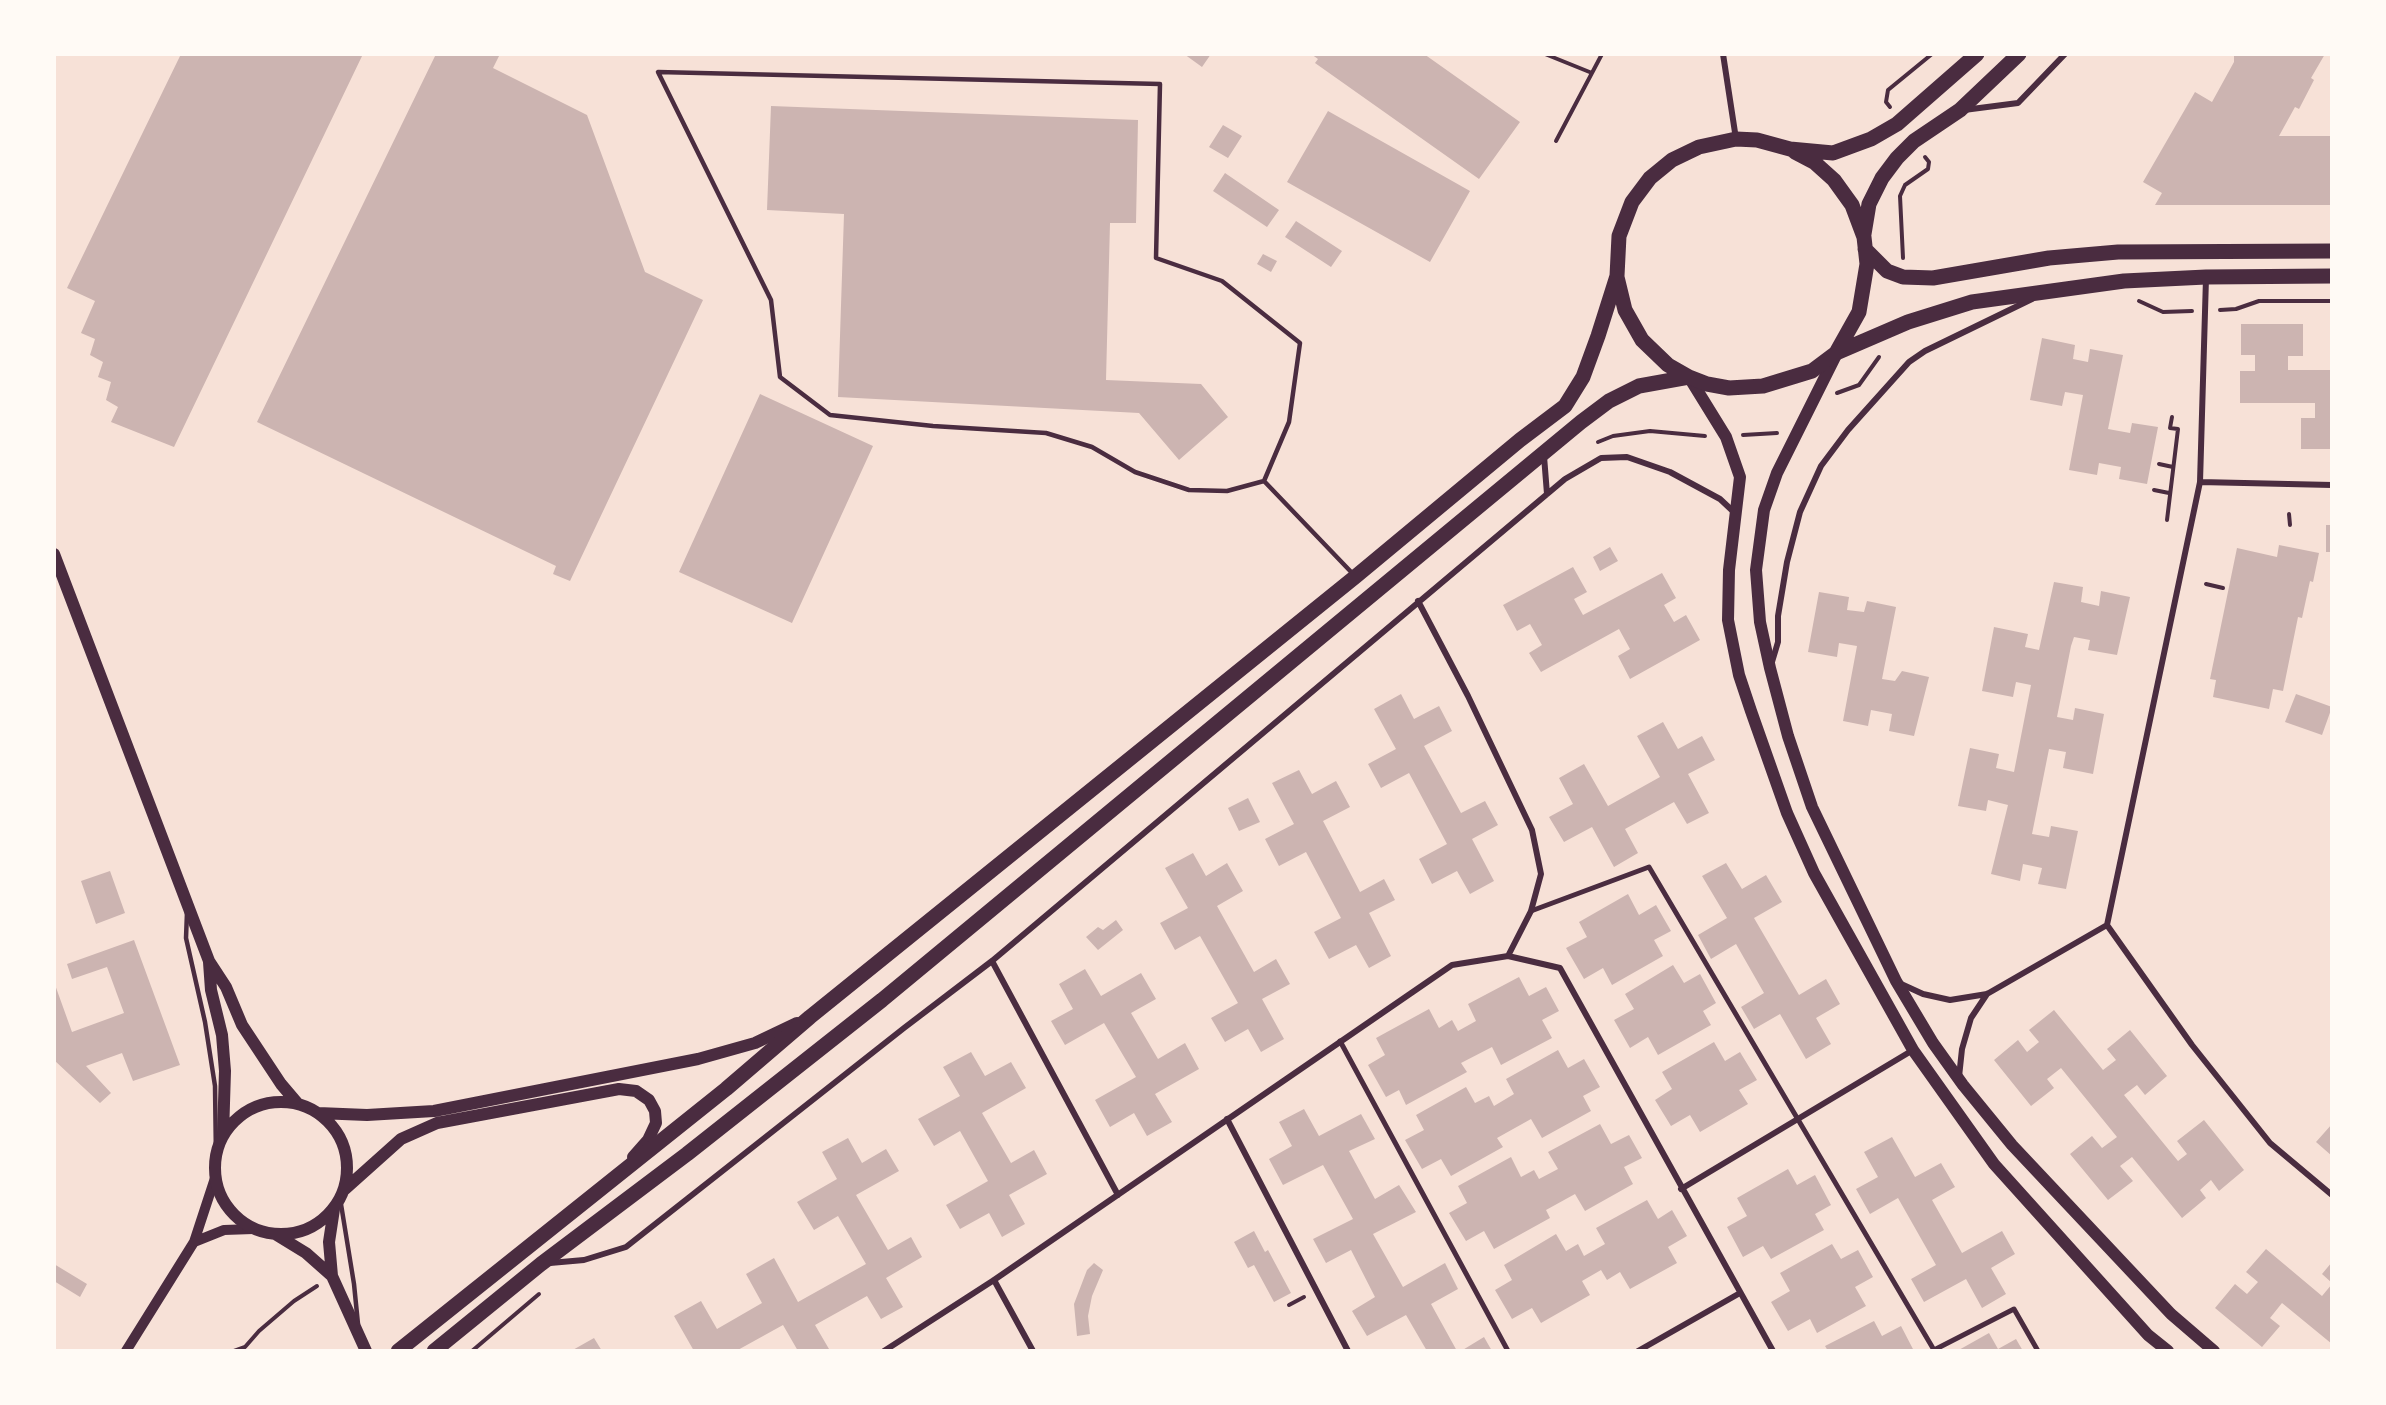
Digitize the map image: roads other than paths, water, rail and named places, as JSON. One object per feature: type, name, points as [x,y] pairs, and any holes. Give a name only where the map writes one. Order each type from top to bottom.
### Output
[{"type":"main road","points":[[398,1351],[726,1089],[810,1017],[1355,577],[1520,440],[1565,406],[1583,377],[1617,276],[1619,236],[1632,202],[1650,178],[1671,160],[1699,147],[1736,139],[1757,140],[1790,149],[1833,153],[1871,139],[1901,122],[1977,54]]},
{"type":"main road","points":[[2019,54],[1960,110],[1914,141],[1882,178],[1869,204],[1864,243],[1887,271],[1903,277],[1933,278],[2049,258],[2118,252],[2332,251]]},
{"type":"main road","points":[[1790,149],[1814,162],[1834,180],[1852,205],[1864,243],[1867,264],[1859,312],[1836,353],[1777,473],[1764,510],[1756,570],[1760,622],[1770,668],[1788,736],[1812,807],[1896,981],[1933,1043],[1959,1079],[2012,1145],[2170,1314],[2214,1351]]},
{"type":"main road","points":[[1617,276],[1625,310],[1642,340],[1668,365],[1689,377],[1707,384],[1730,388],[1763,386],[1812,370],[1836,353],[1908,322],[1972,302],[2124,281],[2206,277],[2332,276]]},
{"type":"main road","points":[[434,1351],[541,1264],[687,1154],[873,1007],[1544,452],[1609,401],[1639,386],[1689,377]]},
{"type":"main road","points":[[1689,377],[1725,437],[1740,477],[1729,570],[1728,620],[1739,675],[1751,711],[1787,813],[1814,873],[1913,1050],[1994,1164],[2148,1335],[2168,1351]]},
{"type":"main road","points":[[54,554],[209,961],[226,987],[242,1025],[265,1062],[298,1104]]},
{"type":"main road","points":[[209,961],[211,990],[222,1035],[225,1071],[223,1135],[216,1158],[215,1178],[222,1199],[235,1216],[253,1229],[275,1234],[297,1233],[317,1224],[377,1158],[401,1139],[437,1123],[619,1089],[636,1091],[649,1100],[655,1111],[656,1123],[648,1140],[612,1180]]},
{"type":"main road","points":[[318,1113],[367,1115],[434,1111],[604,1078],[698,1059],[755,1043],[810,1017]]},
{"type":"main road","points":[[223,1135],[237,1118],[255,1107],[277,1102],[298,1104],[318,1113],[334,1128],[345,1147],[348,1168],[329,1242],[332,1276],[366,1351]]},
{"type":"main road","points":[[275,1234],[306,1253],[332,1276]]},
{"type":"street","points":[[1723,54],[1736,139]]},
{"type":"street","points":[[1960,110],[2018,103],[2065,54]]},
{"type":"street","points":[[2206,277],[2200,482],[2107,925],[2192,1045],[2270,1143],[2332,1195]]},
{"type":"street","points":[[1770,668],[1778,642],[1778,616],[1787,562],[1800,512],[1821,466],[1848,430],[1909,362],[1925,351],[2048,291]]},
{"type":"street","points":[[1544,452],[1546,495]]},
{"type":"street","points":[[541,1264],[584,1260],[626,1247],[992,961],[1565,479],[1601,458],[1627,457],[1670,472],[1720,499],[1736,515]]},
{"type":"street","points":[[2200,482],[2332,485]]},
{"type":"street","points":[[1418,601],[1468,696],[1532,830],[1541,874],[1531,911],[1508,956]]},
{"type":"street","points":[[1531,911],[1649,867],[1934,1350],[2014,1309],[2038,1351]]},
{"type":"street","points":[[1896,981],[1923,994],[1950,1000],[1987,994],[2107,925]]},
{"type":"street","points":[[884,1351],[994,1280],[1452,965],[1508,956],[1560,968],[1773,1351]]},
{"type":"street","points":[[992,961],[1118,1195]]},
{"type":"street","points":[[1959,1079],[1962,1049],[1971,1018],[1987,994]]},
{"type":"street","points":[[1340,1041],[1508,1351]]},
{"type":"street","points":[[1681,1189],[1913,1050]]},
{"type":"street","points":[[1227,1119],[1348,1351]]},
{"type":"street","points":[[126,1351],[194,1242],[215,1178]]},
{"type":"street","points":[[194,1242],[224,1230],[253,1229]]},
{"type":"street","points":[[994,1280],[1033,1351]]},
{"type":"street","points":[[1638,1351],[1740,1293]]},
{"type":"lane","points":[[658,72],[1160,84],[1156,258],[1222,281],[1300,342],[1289,422],[1264,481],[1227,491],[1189,490],[1135,472],[1092,447],[1046,433],[933,426],[830,415],[780,377],[771,300],[658,72]]},
{"type":"lane","points":[[1264,481],[1355,577]]},
{"type":"lane","points":[[187,904],[186,938],[205,1022],[215,1086],[216,1158]]},
{"type":"lane","points":[[339,1199],[354,1284],[360,1339]]}]
